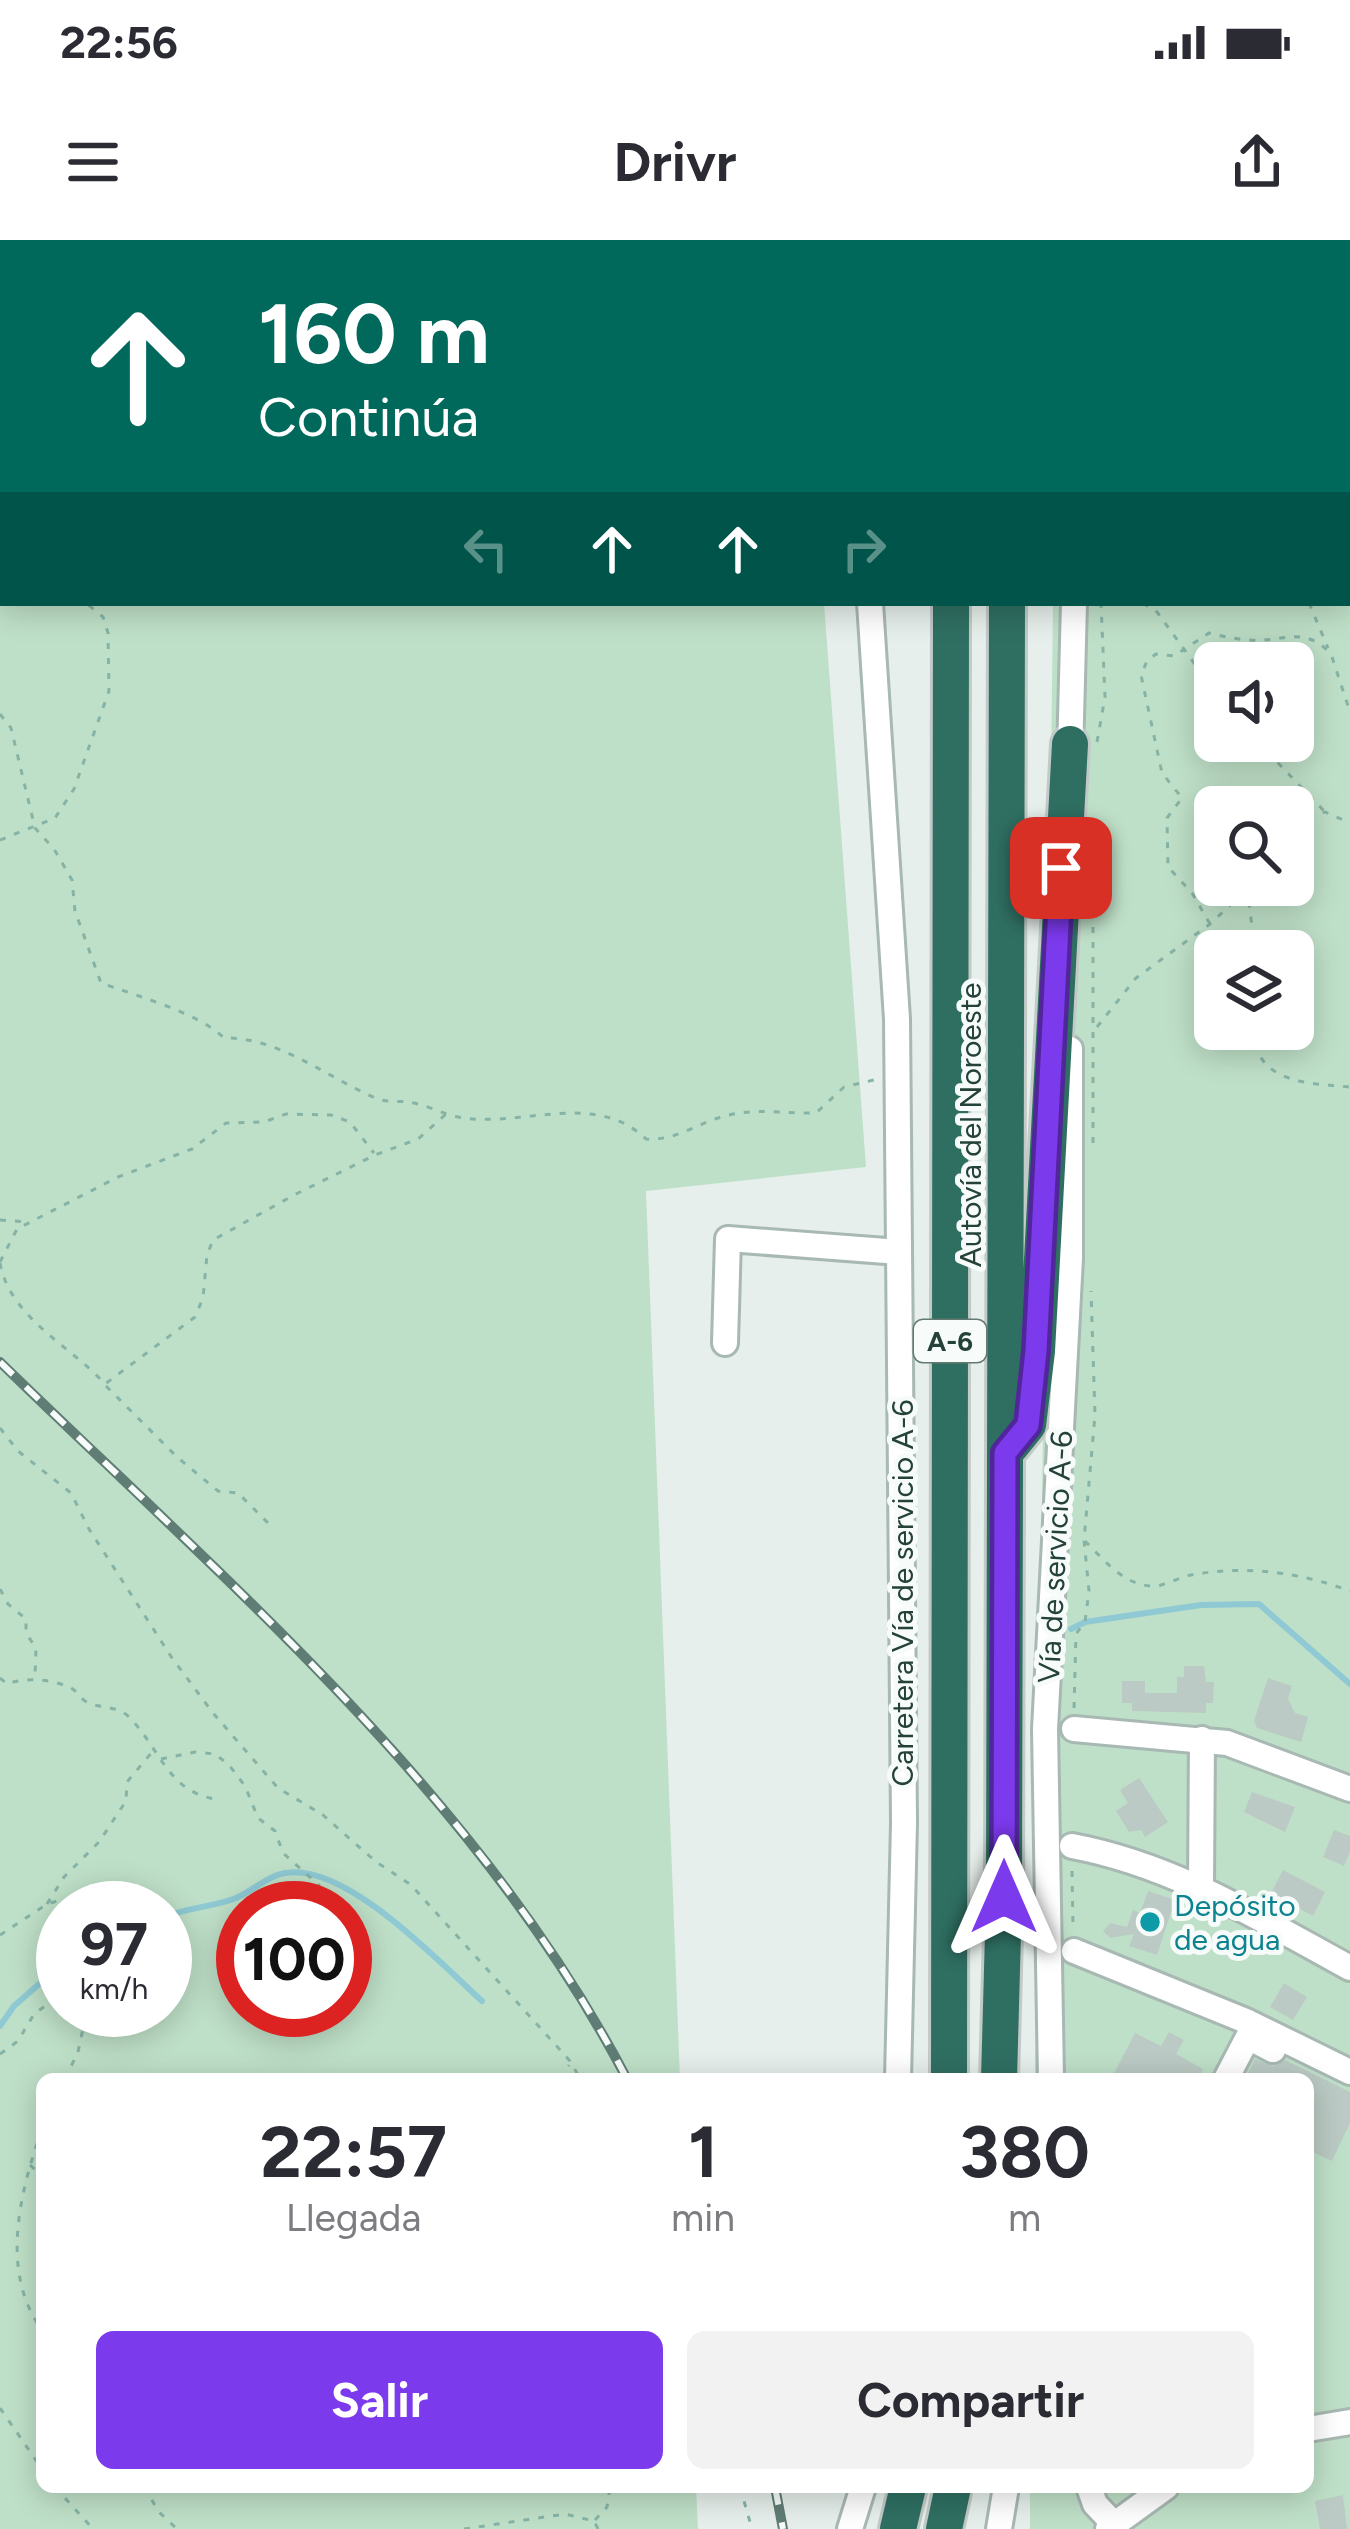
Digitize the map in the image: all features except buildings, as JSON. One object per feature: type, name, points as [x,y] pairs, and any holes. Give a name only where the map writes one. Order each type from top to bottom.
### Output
[{"type":"highway","name":"Autovía del Noroeste","points":[[949,2073],[951,606]]},
{"type":"highway","name":"Autovía del Noroeste","points":[[999,2073],[1004,1874],[1007,606]]},
{"type":"highway","points":[[1005,1453],[1028,1425],[1083,743]]},
{"type":"highway","points":[[898,2529],[907,2493]]},
{"type":"highway","points":[[944,2529],[952,2493]]},
{"type":"street","name":"Carretera Vía de servicio A-6","points":[[870,606],[898,1080],[904,1823],[898,2073]]},
{"type":"street","name":"Vía de servicio A-6","points":[[1051,2073],[1045,1729],[1070,1258],[1083,743],[1074,606]]},
{"type":"street","points":[[725,1343],[728,1239],[899,1252]]},
{"type":"street","points":[[1074,1729],[1227,1743],[1350,1789]]},
{"type":"street","points":[[1201,1887],[1202,1738]]},
{"type":"street","points":[[1072,1846],[1113,1854],[1201,1887],[1350,1968]]},
{"type":"street","points":[[1074,1951],[1246,2021],[1350,2072]]},
{"type":"street","points":[[1229,2073],[1248,2037],[1350,2087]]},
{"type":"street","points":[[1314,2428],[1350,2422]]},
{"type":"street","points":[[850,2529],[861,2493]]},
{"type":"street","points":[[999,2529],[1005,2493]]},
{"type":"street","points":[[1091,2493],[1111,2526],[1158,2493]]},
{"type":"path","points":[[0,840],[55,818],[74,789],[110,691],[109,632],[103,617],[90,606]]},
{"type":"path","points":[[1083,743],[1105,697],[1101,606]]},
{"type":"path","points":[[1148,606],[1194,662]]},
{"type":"path","points":[[1310,606],[1350,712]]},
{"type":"path","points":[[1210,924],[1192,893],[1168,867],[1167,818],[1182,798],[1162,773],[1142,675],[1147,661],[1156,654],[1174,656],[1209,633],[1252,641],[1300,636],[1318,640],[1331,654]]},
{"type":"path","points":[[0,715],[11,728],[35,828],[72,880],[75,911],[101,983],[207,1022],[224,1039],[260,1040],[386,1102],[419,1103],[461,1118],[601,1115],[631,1124],[646,1139],[660,1140],[730,1114],[756,1110],[816,1113],[844,1087],[871,1079],[898,1080]]},
{"type":"path","points":[[1276,762],[1325,812],[1350,824]]},
{"type":"path","points":[[1314,813],[1325,812]]},
{"type":"path","points":[[1092,1153],[1096,1028],[1091,971],[1093,829]]},
{"type":"path","points":[[1096,1028],[1136,978],[1210,924],[1252,885],[1253,930]]},
{"type":"path","points":[[1259,1050],[1271,1070],[1289,1081],[1350,1087]]},
{"type":"path","points":[[105,1384],[195,1317],[213,1240],[375,1155],[418,1139],[447,1113]]},
{"type":"path","points":[[272,1527],[238,1493],[218,1491],[177,1457],[86,1362],[64,1351],[3,1281],[0,1262],[17,1229],[118,1177],[192,1149],[226,1123],[264,1122],[286,1114],[331,1114],[350,1122],[375,1155]]},
{"type":"path","points":[[0,1220],[29,1222]]},
{"type":"path","points":[[1074,1729],[1076,1634],[1085,1622],[1089,1592],[1084,1540],[1095,1415],[1091,1284]]},
{"type":"path","points":[[0,1428],[19,1451],[71,1493],[172,1658],[212,1713],[278,1788],[323,1815],[410,1885],[577,2073]]},
{"type":"path","points":[[1084,1540],[1118,1575],[1154,1586],[1188,1575],[1234,1569],[1310,1576],[1350,1591]]},
{"type":"path","points":[[0,1589],[8,1604],[26,1619],[26,1633],[37,1648],[34,1680]]},
{"type":"path","points":[[0,1678],[7,1684],[24,1677],[72,1689],[87,1702],[124,1712],[192,1796],[214,1799]]},
{"type":"path","points":[[61,1881],[99,1842],[126,1801],[128,1782],[154,1750]]},
{"type":"path","points":[[160,1760],[195,1752],[214,1754],[229,1765],[245,1786],[258,1818],[275,1831],[284,1853],[315,1881]]},
{"type":"path","points":[[1072,1846],[1074,1951]]},
{"type":"path","points":[[0,1935],[36,1911]]},
{"type":"path","points":[[0,2054],[18,2041],[36,2013]]},
{"type":"path","points":[[68,2073],[81,2037]]},
{"type":"path","points":[[565,2073],[571,2062]]},
{"type":"path","points":[[36,2146],[20,2194],[11,2262],[25,2312],[36,2324]]},
{"type":"path","points":[[29,2165],[36,2171]]},
{"type":"path","points":[[0,2408],[36,2460]]},
{"type":"path","points":[[61,2493],[93,2529]]},
{"type":"path","points":[[148,2493],[177,2529]]},
{"type":"path","points":[[594,2522],[607,2507],[609,2493]]},
{"type":"path","points":[[742,2493],[752,2529]]},
{"type":"path","points":[[464,2529],[566,2514],[594,2522],[598,2529]]},
{"type":"green space","points":[[0,606],[824,606],[866,1167],[646,1191],[680,2073],[36,2073],[36,2493],[696,2493],[698,2529],[0,2529]]},
{"type":"green space","points":[[1053,606],[1350,606],[1350,2529],[1030,2529],[1030,2493],[1314,2493],[1314,2073],[1035,2073]]},
{"type":"waterway","points":[[1071,1629],[1085,1622],[1201,1605],[1259,1604],[1350,1684]]},
{"type":"waterway","points":[[192,1909],[236,1898],[278,1875],[309,1874],[336,1883],[391,1919],[482,2001]]},
{"type":"waterway","points":[[0,2026],[36,1987]]},
{"type":"railway","points":[[0,1362],[259,1611],[423,1785],[498,1878],[567,1976],[624,2073]]},
{"type":"railway","points":[[776,2493],[783,2529]]},
{"type":"place","name":"Depósito de agua","points":[[1150,1922]]},
{"type":"route","points":[[1004,1897],[1005,1453],[1028,1425],[1036,1351],[1061,868]]}]
